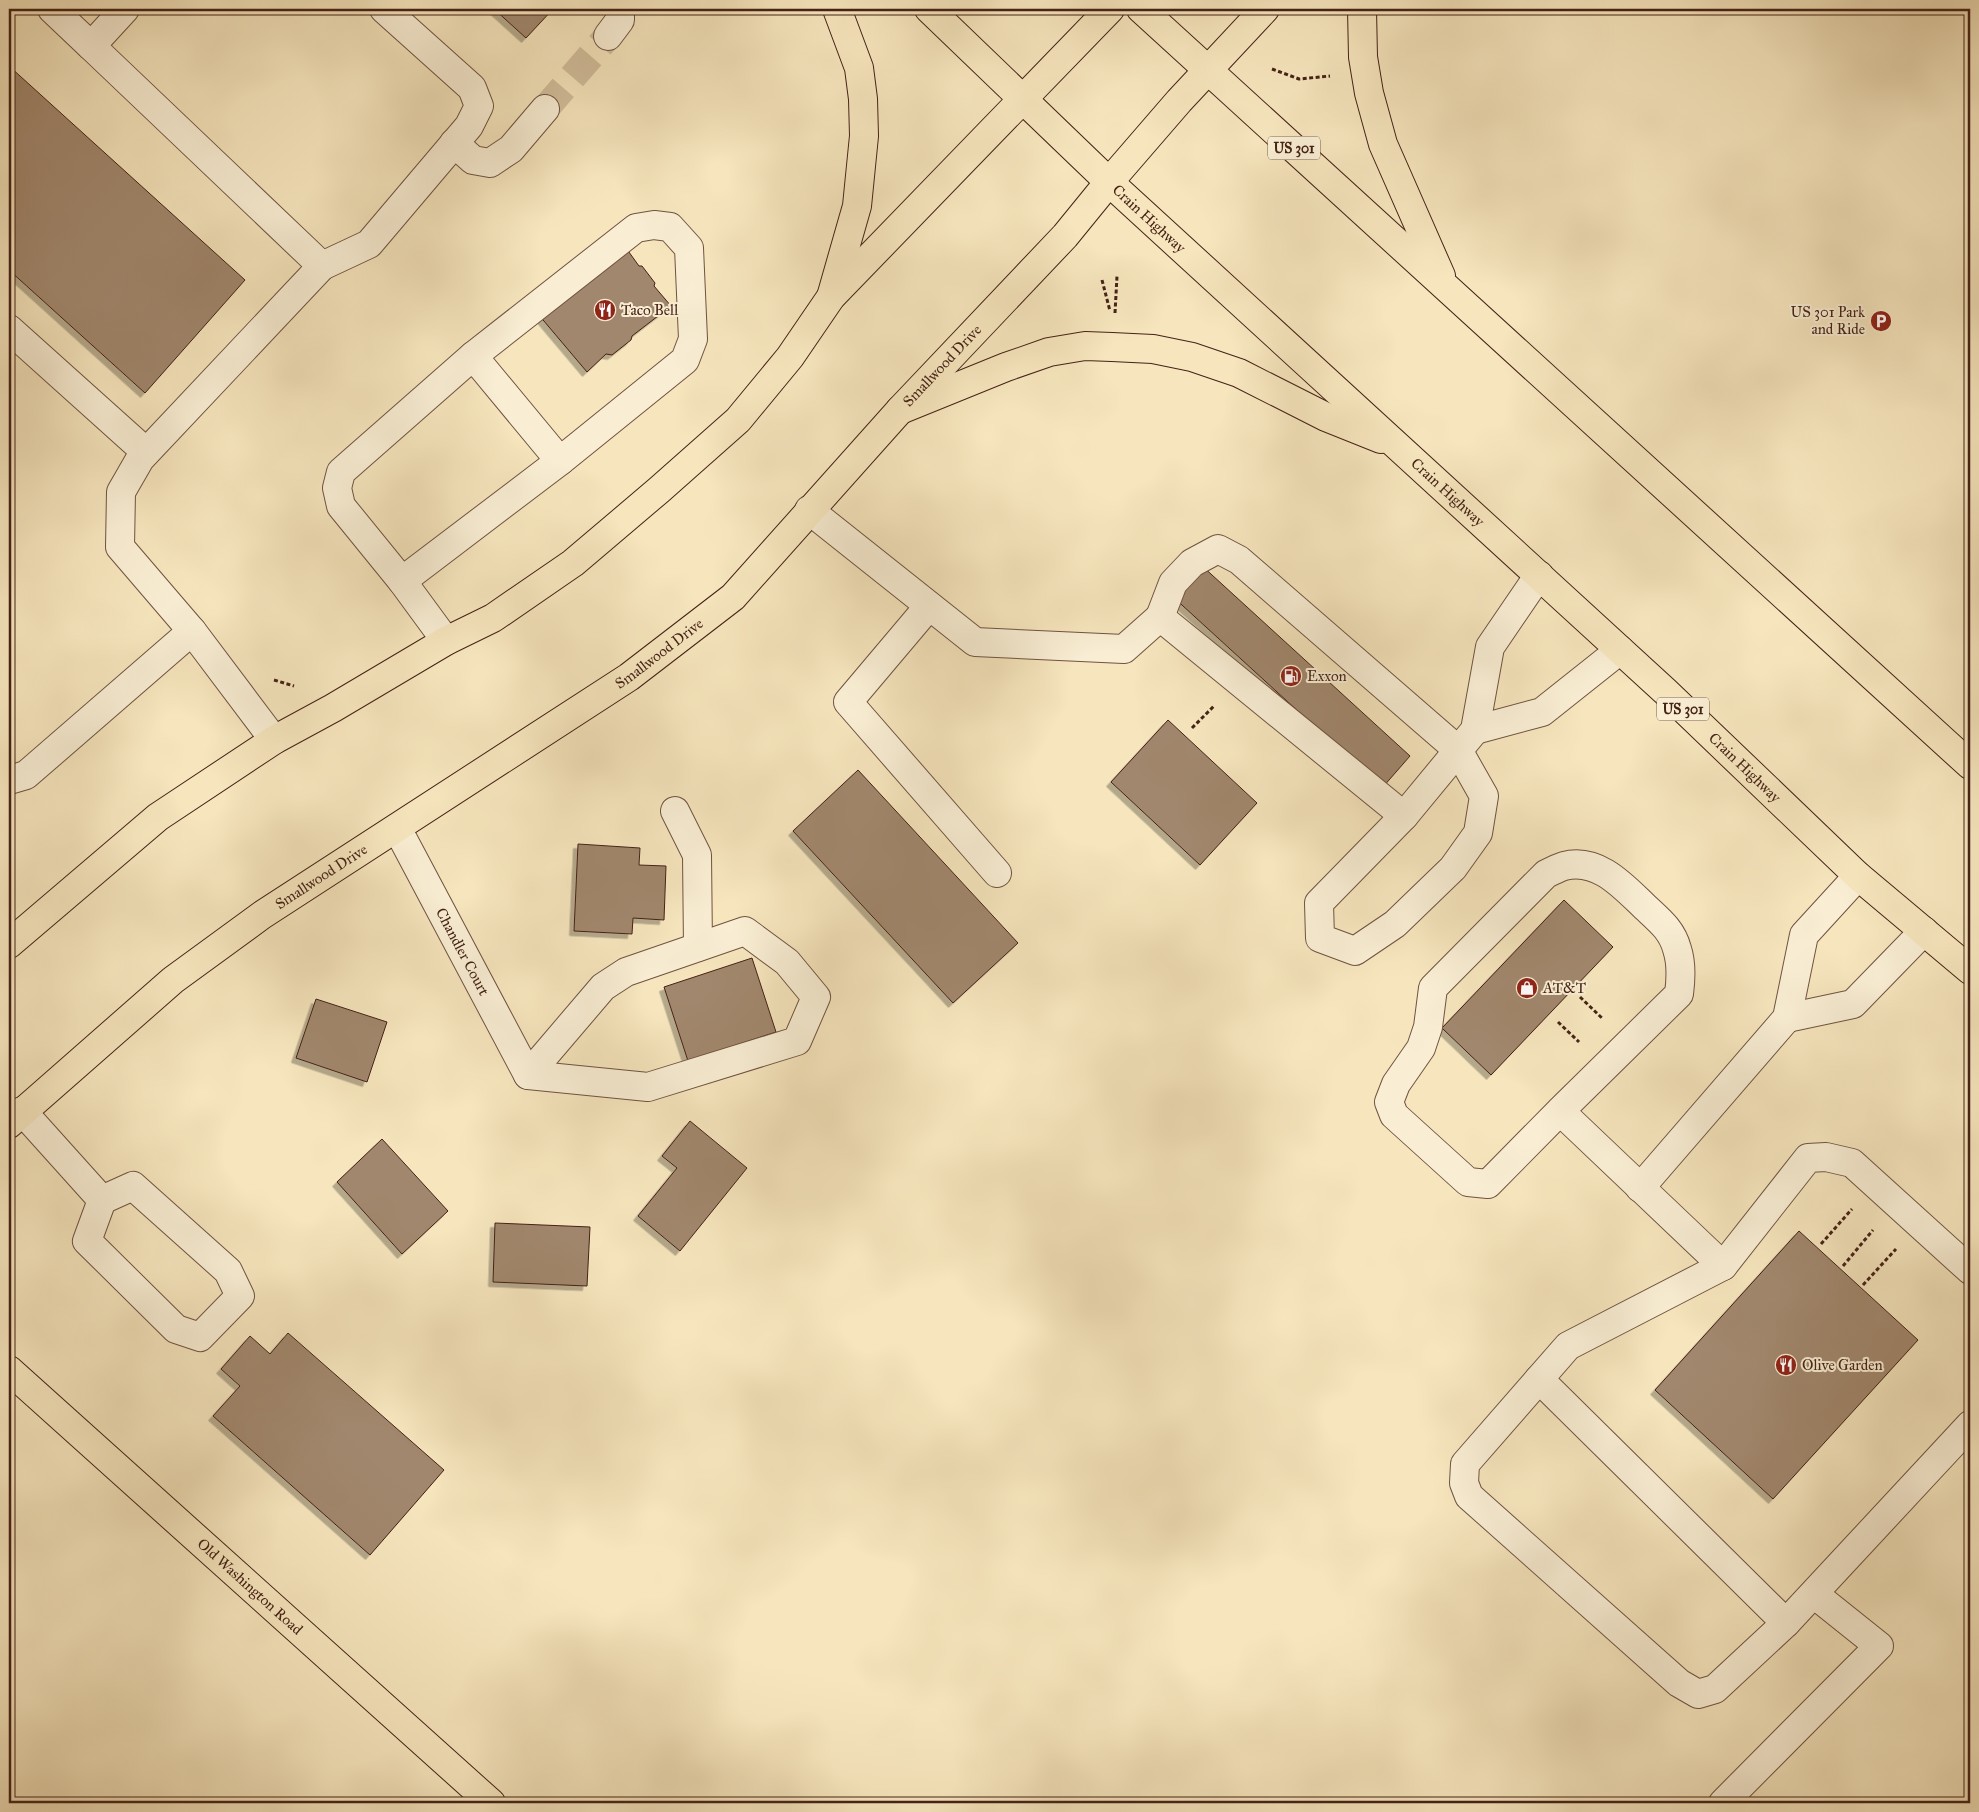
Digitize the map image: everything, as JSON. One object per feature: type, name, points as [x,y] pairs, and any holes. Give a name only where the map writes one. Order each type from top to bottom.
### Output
[{"type":"main road","points":[[831,296],[857,206],[864,136],[860,68],[837,9]]},
{"type":"main road","name":"Crain Highway","points":[[928,9],[1109,182],[1620,650],[1858,876],[1970,970]]},
{"type":"main road","points":[[9,944],[158,817],[274,740],[333,708],[446,641],[493,618],[573,563],[659,490],[738,420],[790,357],[831,296],[1110,9]]},
{"type":"main road","name":"US 301","points":[[1142,9],[1970,765]]},
{"type":"main road","name":"Smallwood Drive","points":[[16,1118],[173,980],[262,916],[629,677],[733,597],[900,410],[1065,236],[1109,182],[1208,69],[1265,9]]},
{"type":"main road","points":[[1362,9],[1364,64],[1382,144],[1446,287]]},
{"type":"main road","points":[[900,410],[989,373],[1049,352],[1084,346],[1153,349],[1192,358],[1239,373],[1326,418],[1398,446]]},
{"type":"main road","name":"Old Washington Road","points":[[9,1370],[491,1803]]},
{"type":"street","points":[[52,9],[322,266]]},
{"type":"street","points":[[91,46],[125,9]]},
{"type":"street","points":[[274,740],[192,631],[120,547],[121,492],[146,452],[322,266],[369,244],[469,126],[479,106],[472,88],[384,9]]},
{"type":"street","points":[[608,36],[620,20],[620,9]]},
{"type":"street","points":[[454,143],[473,160],[490,163],[511,149],[545,109]]},
{"type":"street","points":[[402,581],[560,461],[685,360],[693,339],[689,248],[670,227],[654,225],[636,228],[473,356],[341,472],[337,488],[341,506],[402,581],[446,641]]},
{"type":"street","points":[[9,329],[146,452]]},
{"type":"street","points":[[473,356],[560,461]]},
{"type":"street","points":[[809,510],[975,642],[1124,649],[1160,617],[1173,583],[1192,563],[1218,549],[1239,560],[1467,740],[1484,796],[1478,833],[1453,868],[1395,924],[1355,951],[1320,938],[1319,903],[1404,816],[1467,740],[1490,647],[1538,575]]},
{"type":"street","points":[[929,606],[848,702],[997,873]]},
{"type":"street","points":[[1160,617],[1404,816]]},
{"type":"street","points":[[9,780],[26,775],[192,631]]},
{"type":"street","points":[[1467,740],[1542,712],[1620,650]]},
{"type":"street","points":[[675,811],[697,855],[698,947]]},
{"type":"street","name":"Chandler Court","points":[[397,828],[528,1075]]},
{"type":"street","points":[[1565,866],[1579,866],[1597,869],[1612,877],[1669,930],[1678,949],[1681,970],[1679,994],[1560,1111],[1488,1184],[1468,1182],[1394,1115],[1389,1102],[1396,1084],[1421,1048],[1428,1027],[1433,988],[1546,874],[1565,866]]},
{"type":"street","points":[[1640,1188],[1788,1018],[1804,935],[1858,876]]},
{"type":"street","points":[[746,931],[787,962],[816,997],[797,1041],[648,1088],[528,1075],[603,987],[626,972],[746,931]]},
{"type":"street","points":[[1788,1018],[1853,1004],[1924,931]]},
{"type":"street","points":[[1560,1111],[1722,1266]]},
{"type":"street","points":[[16,1118],[102,1200]]},
{"type":"street","points":[[1970,1270],[1852,1163],[1826,1157],[1808,1158],[1722,1266],[1568,1346],[1466,1464],[1464,1483],[1469,1496],[1679,1683],[1698,1694],[1715,1689],[1786,1623],[1970,1425]]},
{"type":"street","points":[[133,1186],[228,1271],[240,1296],[200,1337],[176,1329],[87,1241],[102,1200],[133,1186]]},
{"type":"street","points":[[1539,1379],[1786,1623]]},
{"type":"street","points":[[1722,1803],[1879,1646],[1814,1594]]},
{"type":"path","points":[[1272,69],[1299,79],[1338,75]]},
{"type":"path","points":[[1102,280],[1113,319],[1117,276]]},
{"type":"path","points":[[268,678],[294,686]]},
{"type":"path","points":[[1821,1244],[1875,1184]]},
{"type":"path","points":[[1843,1266],[1896,1203]]},
{"type":"path","points":[[1863,1285],[1919,1224]]},
{"type":"building","points":[[494,9],[553,9],[526,38]]},
{"type":"building","points":[[9,66],[245,280],[145,393],[9,270]]},
{"type":"building","name":"Taco Bell","points":[[626,248],[639,266],[642,266],[655,283],[654,286],[671,306],[632,336],[631,340],[612,355],[606,354],[587,372],[538,314]]},
{"type":"building","name":"Exxon","points":[[1200,564],[1410,756],[1382,788],[1171,595]]},
{"type":"building","points":[[1168,720],[1257,803],[1200,865],[1111,782]]},
{"type":"building","points":[[858,770],[1018,943],[953,1003],[793,831]]},
{"type":"building","points":[[578,844],[640,848],[639,865],[666,866],[664,920],[633,918],[632,934],[574,931]]},
{"type":"building","name":"AT&T","points":[[1564,900],[1613,947],[1491,1075],[1442,1028]]},
{"type":"building","points":[[752,958],[776,1032],[688,1061],[664,987]]},
{"type":"building","points":[[316,999],[387,1022],[367,1082],[296,1058]]},
{"type":"building","points":[[690,1121],[747,1168],[680,1251],[638,1216],[677,1168],[662,1156]]},
{"type":"building","points":[[382,1139],[448,1211],[402,1254],[337,1182]]},
{"type":"building","points":[[495,1223],[590,1227],[587,1286],[493,1282]]},
{"type":"building","name":"Olive Garden","points":[[1799,1231],[1918,1340],[1773,1499],[1655,1390]]},
{"type":"building","points":[[288,1333],[444,1470],[370,1555],[213,1416],[240,1386],[221,1369],[250,1336],[270,1354]]},
{"type":"tunnel","points":[[545,109],[608,36]]},
{"type":"place","name":"Taco Bell","points":[[605,310]]},
{"type":"place","name":"US 301 Park and Ride","points":[[1881,321]]},
{"type":"place","name":"Exxon","points":[[1291,676]]},
{"type":"place","name":"AT&T","points":[[1527,988]]},
{"type":"place","name":"Olive Garden","points":[[1786,1365]]}]
